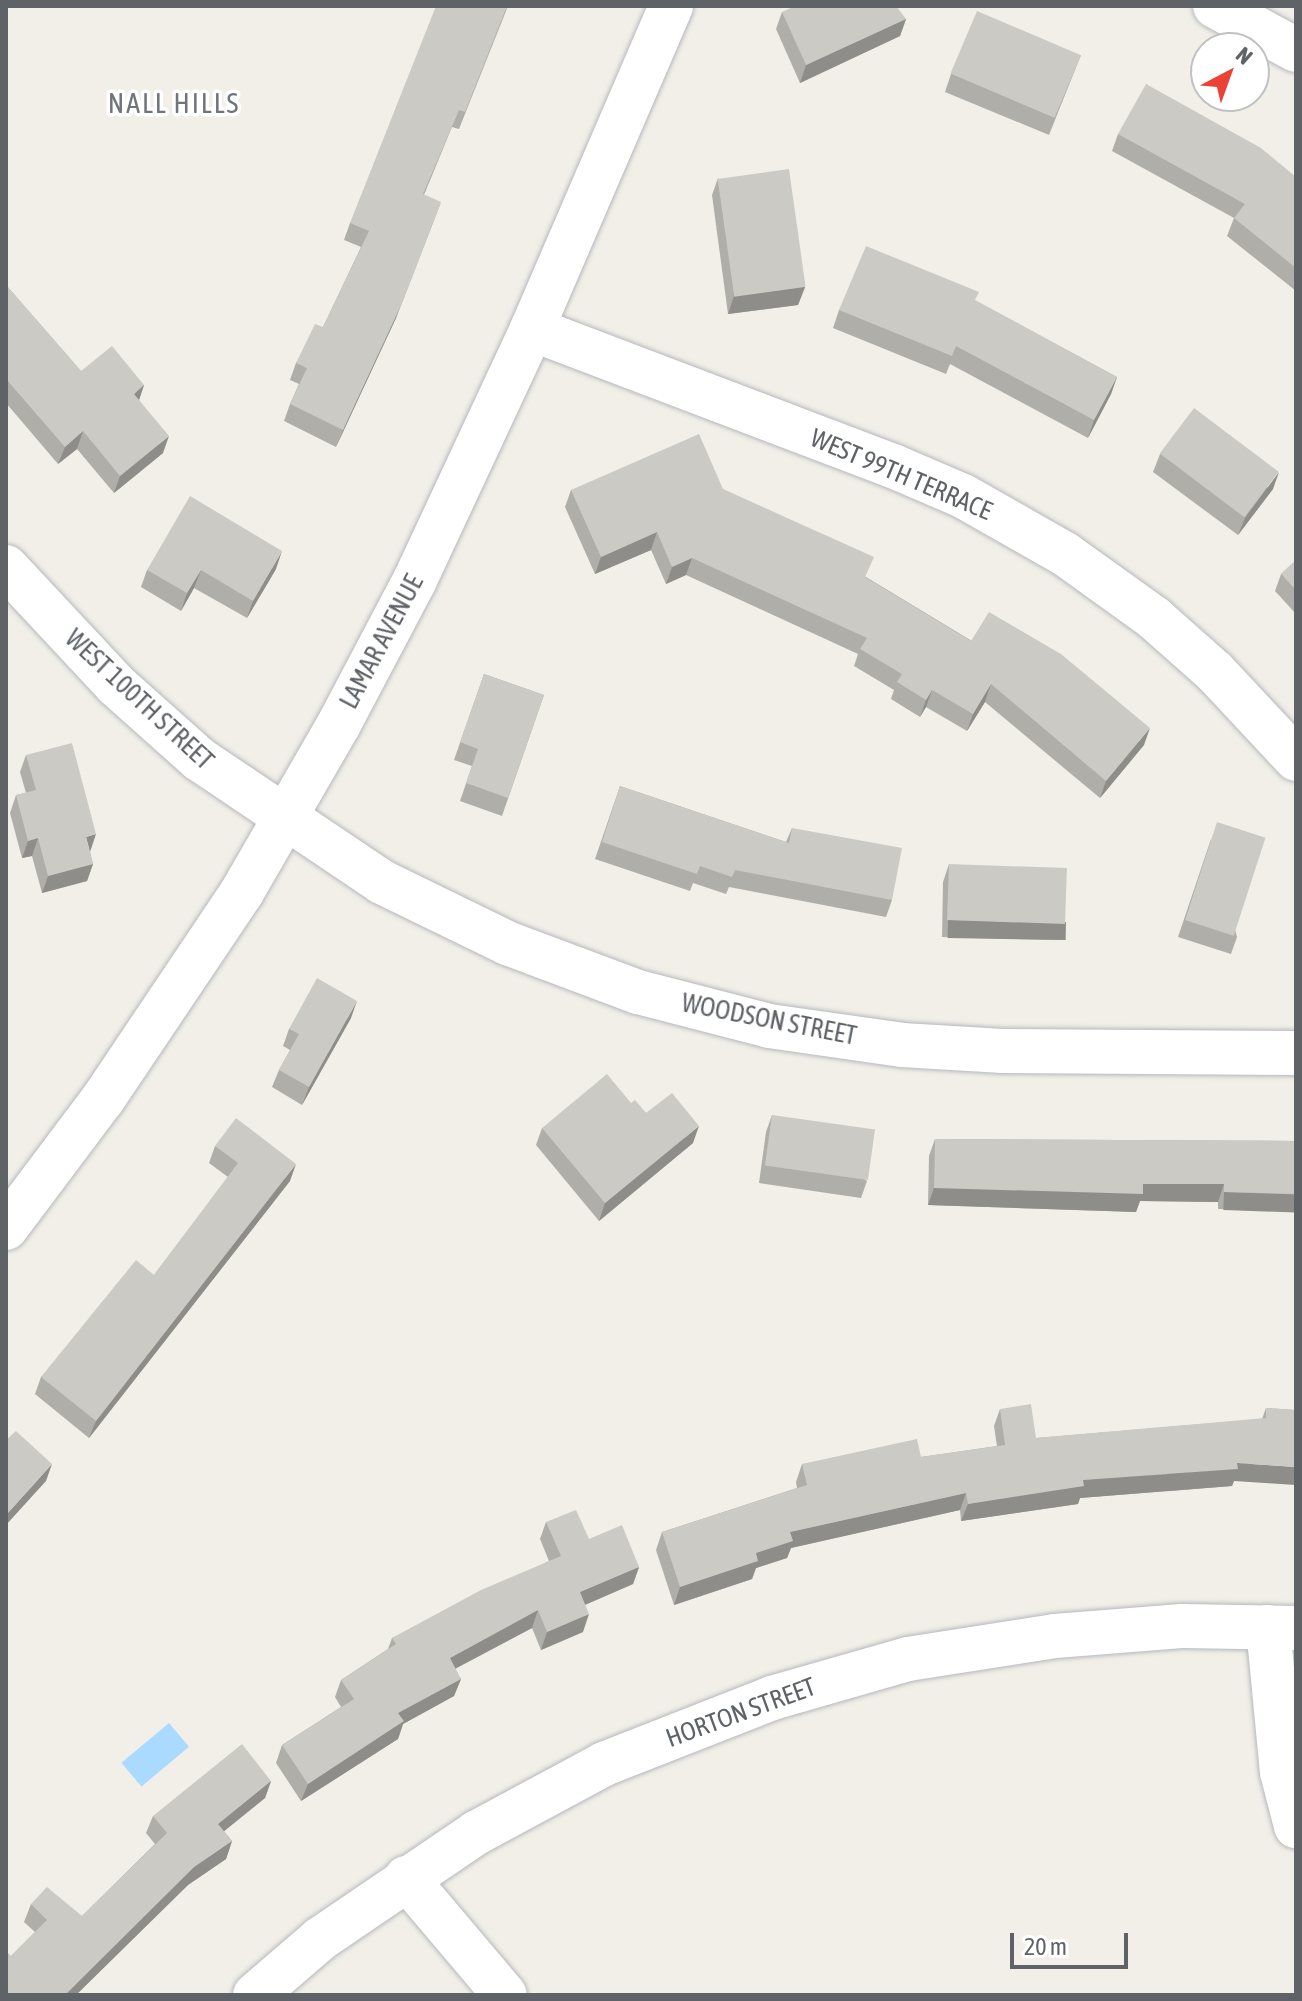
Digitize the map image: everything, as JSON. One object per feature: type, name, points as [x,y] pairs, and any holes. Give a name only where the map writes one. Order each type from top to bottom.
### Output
[{"type":"street","name":"LAMAR AVENUE","points":[[6,1228],[103,1099],[242,892],[414,582],[532,329],[671,6]]},
{"type":"street","points":[[1215,6],[1288,32]]},
{"type":"street","name":"WEST 99TH TERRACE","points":[[532,329],[893,466],[963,496],[1065,554],[1154,618],[1215,672],[1296,759]]},
{"type":"street","name":"WEST 100TH STREET","points":[[6,567],[116,685],[199,759],[284,820]]},
{"type":"street","name":"WOODSON STREET","points":[[284,820],[382,882],[507,943],[638,992],[769,1026],[902,1045],[1003,1051],[1296,1053]]},
{"type":"street","name":"HORTON STREET","points":[[255,1995],[320,1939],[476,1833],[604,1764],[772,1698],[908,1659],[1055,1636],[1182,1626],[1282,1628]]},
{"type":"street","points":[[1282,1628],[1282,1772],[1296,1826]]},
{"type":"street","points":[[406,1878],[505,1995]]},
{"type":"water","points":[[169,1723],[189,1747],[141,1787],[122,1763]]},
{"type":"building","points":[[436,6],[507,6],[465,112],[459,110],[423,194],[441,202],[403,301],[343,430],[290,404],[307,368],[296,363],[315,324],[323,327],[369,231],[350,223]]},
{"type":"building","points":[[795,6],[896,6],[906,19],[806,65],[782,12]]},
{"type":"building","points":[[977,11],[1081,55],[1054,118],[950,74]]},
{"type":"building","points":[[1146,84],[1190,108],[1190,112],[1196,112],[1261,148],[1296,177],[1296,268],[1234,218],[1245,204],[1118,134]]},
{"type":"building","points":[[789,169],[806,287],[734,297],[718,179]]},
{"type":"building","points":[[866,246],[979,292],[975,300],[1117,377],[1094,420],[956,346],[952,356],[839,310]]},
{"type":"building","points":[[6,285],[81,371],[112,346],[144,385],[134,394],[169,436],[120,476],[83,431],[65,447],[6,379]]},
{"type":"building","points":[[1194,408],[1279,472],[1244,517],[1160,454]]},
{"type":"building","points":[[699,434],[723,489],[874,557],[865,577],[971,641],[989,612],[1061,654],[1150,728],[1106,781],[991,684],[973,714],[932,690],[926,700],[897,682],[902,674],[860,649],[867,638],[692,558],[672,567],[657,532],[601,557],[571,490]]},
{"type":"building","points":[[190,496],[282,551],[253,601],[201,570],[187,593],[147,570]]},
{"type":"building","points":[[1296,560],[1296,590],[1281,574]]},
{"type":"building","points":[[484,674],[544,695],[508,798],[466,783],[478,749],[460,742]]},
{"type":"building","points":[[72,743],[96,834],[86,837],[93,864],[48,876],[38,838],[28,841],[16,795],[36,790],[26,755]]},
{"type":"building","points":[[620,786],[789,843],[792,828],[902,848],[892,900],[735,870],[732,877],[700,866],[697,874],[602,842]]},
{"type":"building","points":[[1217,822],[1266,838],[1234,936],[1185,920]]},
{"type":"building","points":[[949,864],[1067,868],[1065,924],[947,920]]},
{"type":"building","points":[[317,978],[357,1001],[309,1087],[279,1070],[299,1034],[289,1029]]},
{"type":"building","points":[[607,1074],[631,1103],[635,1100],[646,1113],[672,1093],[699,1126],[605,1203],[542,1128]]},
{"type":"building","points":[[772,1115],[875,1129],[868,1180],[765,1166]]},
{"type":"building","points":[[236,1118],[296,1164],[96,1421],[41,1377],[136,1260],[154,1275],[238,1163],[215,1146]]},
{"type":"building","points":[[935,1139],[1296,1141],[1296,1194],[1224,1192],[1224,1184],[1143,1184],[1143,1194],[934,1188]]},
{"type":"building","points":[[1031,1404],[1036,1438],[1266,1418],[1266,1408],[1296,1410],[1296,1467],[1237,1463],[1238,1469],[1083,1480],[1084,1486],[968,1504],[966,1493],[790,1532],[793,1541],[756,1553],[758,1561],[680,1587],[662,1532],[807,1485],[802,1464],[917,1439],[921,1457],[1005,1445],[1000,1409]]},
{"type":"building","points":[[16,1431],[52,1464],[6,1515],[6,1440]]},
{"type":"building","points":[[576,1510],[589,1539],[622,1525],[639,1567],[580,1592],[589,1614],[547,1632],[538,1610],[450,1658],[461,1679],[398,1713],[404,1721],[308,1784],[282,1745],[354,1699],[341,1680],[396,1644],[392,1638],[481,1590],[561,1556],[546,1522]]},
{"type":"building","points":[[242,1744],[271,1781],[218,1824],[232,1841],[194,1867],[65,1995],[6,1995],[6,1951],[11,1956],[47,1920],[31,1904],[47,1887],[82,1916],[167,1833],[153,1816]]},
{"type":"district","name":"NALL HILLS","points":[[174,103]]}]
